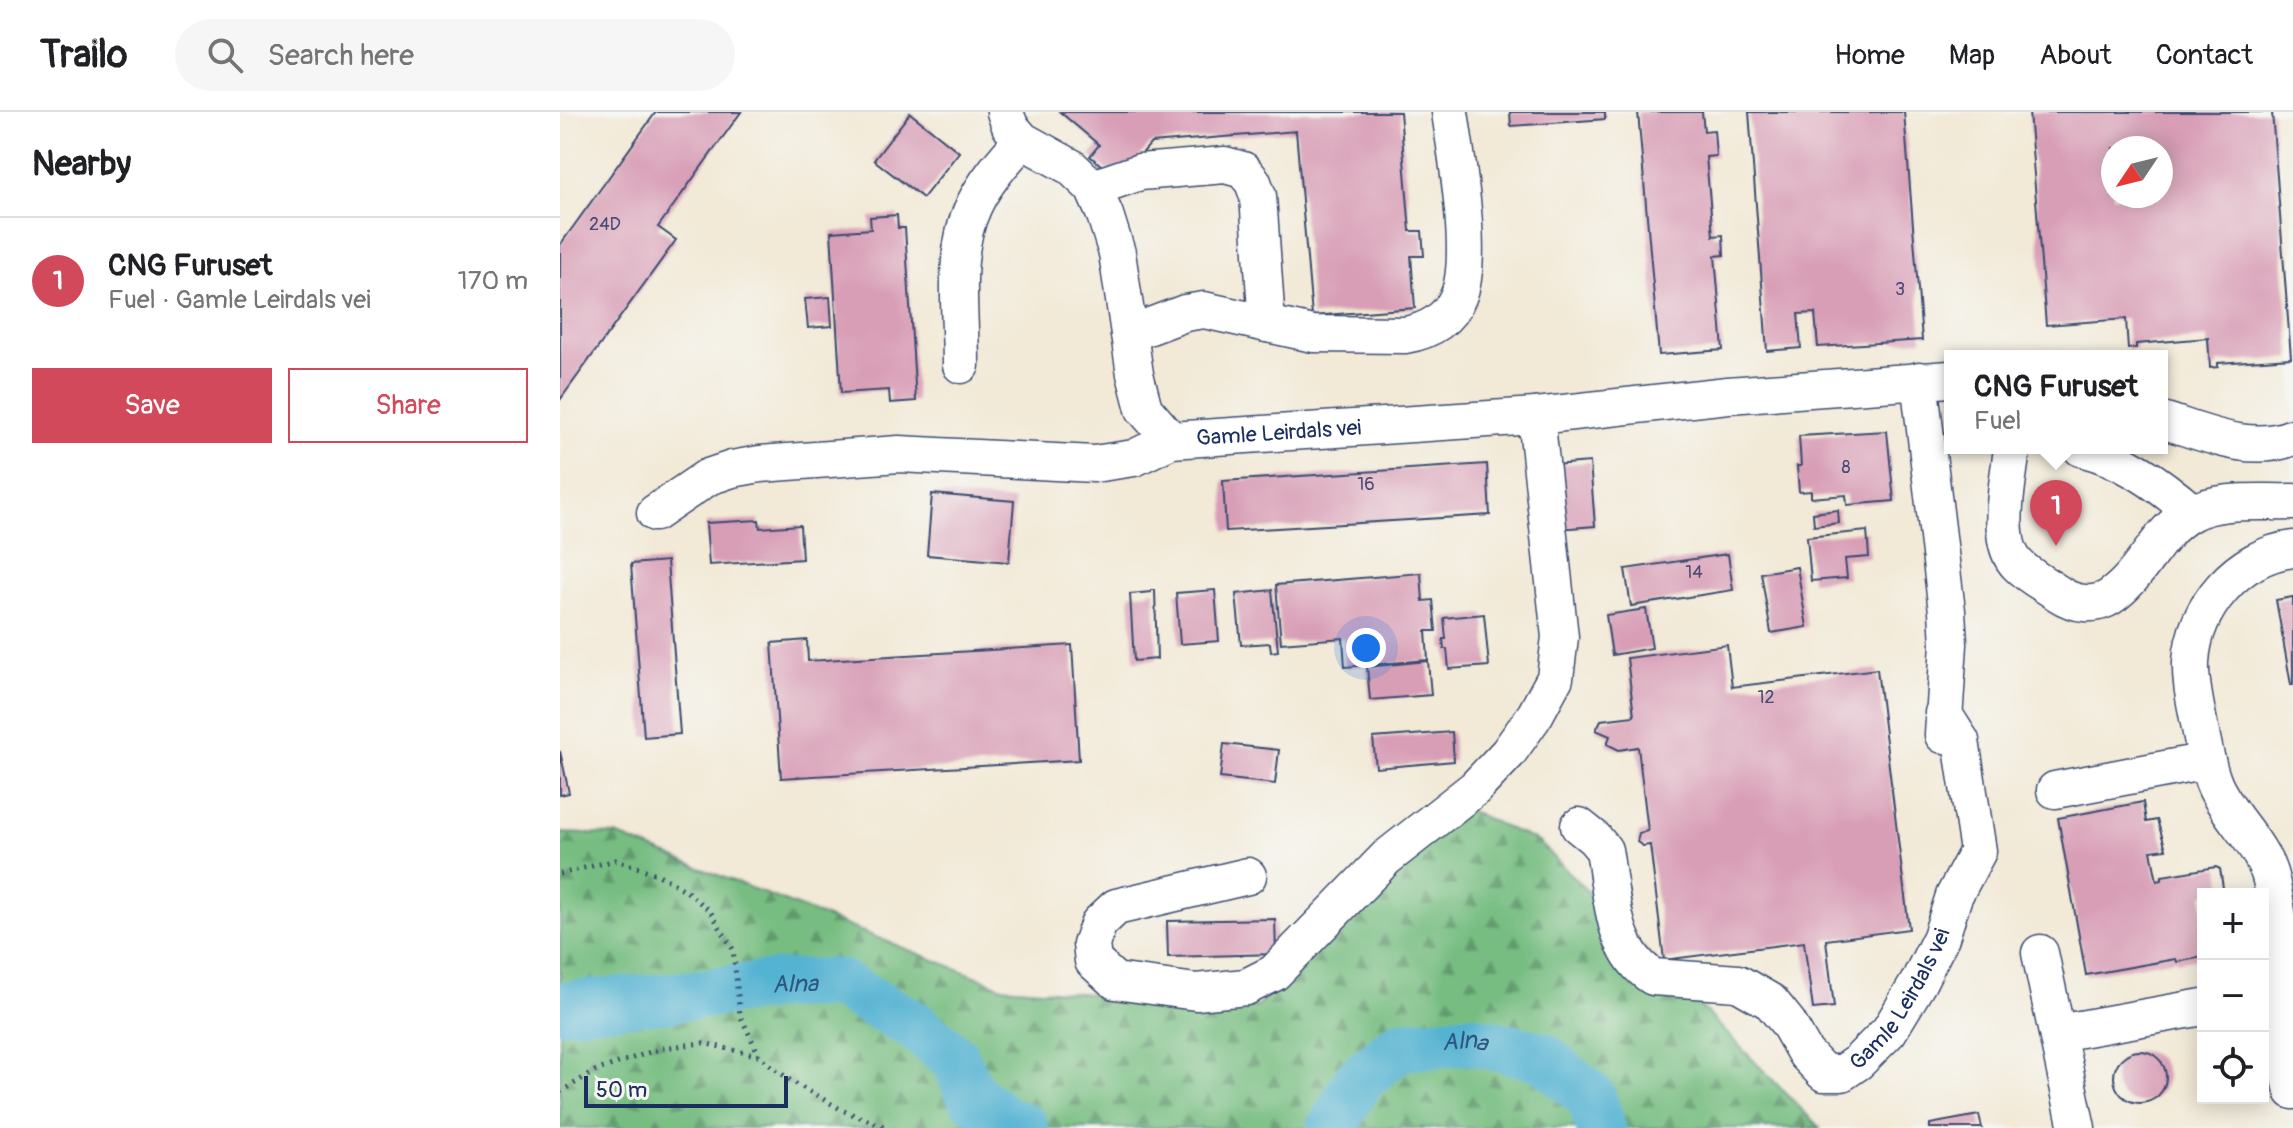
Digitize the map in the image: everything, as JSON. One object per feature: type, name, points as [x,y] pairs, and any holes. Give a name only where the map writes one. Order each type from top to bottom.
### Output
[{"type":"street","points":[[1129,334],[1185,313],[1204,310],[1313,334],[1405,335],[1420,333],[1441,320],[1459,296],[1463,280],[1464,218],[1450,112]]},
{"type":"street","points":[[961,365],[960,254],[973,207],[1014,126],[1071,167],[1093,188],[1117,253],[1135,374],[1144,409],[1171,440]]},
{"type":"street","points":[[1093,188],[1140,172],[1225,165],[1243,170],[1253,182],[1258,196],[1267,324]]},
{"type":"street","name":"Gamle Leirdals vei","points":[[655,513],[708,477],[760,464],[899,454],[1094,464],[1134,458],[1171,440],[1536,416],[1728,395],[1935,379],[1949,644],[1943,713],[1961,741],[1978,851],[1954,896],[1941,937],[1889,1031],[1858,1062],[1842,1073],[1824,1073],[1805,1053],[1788,1023],[1771,1002],[1738,983],[1653,977],[1633,960],[1621,942],[1604,850],[1579,826]]},
{"type":"street","points":[[1248,876],[1116,907],[1099,923],[1091,944],[1093,961],[1115,981],[1196,992],[1246,987],[1274,973],[1386,858],[1475,788],[1508,753],[1535,715],[1555,678],[1560,637],[1536,416]]},
{"type":"street","points":[[2168,422],[2228,441],[2264,444],[2293,437]]},
{"type":"street","points":[[2011,454],[2004,527],[2010,556],[2018,566],[2064,597],[2086,603],[2097,603],[2121,588],[2174,525],[2192,512],[2220,505],[2293,502]]},
{"type":"street","points":[[2097,454],[2131,467],[2159,484],[2192,512]]},
{"type":"street","points":[[2293,549],[2263,558],[2222,588],[2197,630],[2191,661],[2207,761],[2224,804],[2264,861],[2270,877],[2282,952],[2273,995],[2283,1029],[2287,1070],[2293,1091]]},
{"type":"street","points":[[2055,790],[2207,761]]},
{"type":"street","points":[[2040,953],[2077,1128]]},
{"type":"street","points":[[2058,1033],[2197,1008]]},
{"type":"path","points":[[560,874],[616,860],[657,874],[685,890],[710,911],[733,949],[740,1015],[759,1056]]},
{"type":"path","points":[[560,1092],[595,1071],[662,1048],[703,1043],[759,1056],[791,1081],[844,1111],[888,1128]]},
{"type":"green space","points":[[1445,800],[1539,842],[1820,1128],[560,1128],[560,833],[616,835],[1003,987],[1257,1007]]},
{"type":"building","points":[[656,112],[741,112],[658,227],[676,240],[560,400],[560,245]]},
{"type":"building","points":[[1060,112],[1400,112],[1410,231],[1422,231],[1424,256],[1411,256],[1415,308],[1312,316],[1296,131],[1151,143],[1128,170],[1113,175],[1090,156],[1099,145]]},
{"type":"building","points":[[1510,112],[1605,112],[1605,119],[1511,126]]},
{"type":"building","points":[[1638,112],[1702,112],[1704,131],[1714,130],[1716,156],[1706,157],[1713,236],[1723,235],[1724,255],[1715,256],[1723,350],[1659,355]]},
{"type":"building","points":[[1749,112],[1904,112],[1922,340],[1818,347],[1815,313],[1798,314],[1801,348],[1767,351]]},
{"type":"building","points":[[2029,112],[2272,112],[2291,358],[2218,363],[2218,367],[2210,368],[2208,338],[2136,344],[2136,348],[2128,349],[2126,319],[2046,325]]},
{"type":"building","points":[[910,113],[959,152],[923,198],[874,160]]},
{"type":"building","points":[[897,215],[898,228],[905,228],[916,401],[890,403],[889,390],[841,393],[831,232],[871,229],[870,217]]},
{"type":"building","points":[[830,297],[832,326],[808,328],[805,299]]},
{"type":"building","points":[[1887,431],[1894,501],[1847,505],[1846,495],[1811,498],[1811,491],[1799,492],[1799,436]]},
{"type":"building","points":[[1590,462],[1595,526],[1558,529],[1553,465]]},
{"type":"building","points":[[1487,464],[1490,515],[1226,531],[1223,481]]},
{"type":"building","points":[[932,494],[1014,501],[1009,562],[927,555]]},
{"type":"building","points":[[1838,510],[1839,523],[1814,526],[1813,513]]},
{"type":"building","points":[[759,520],[760,528],[800,525],[802,559],[709,565],[706,523]]},
{"type":"building","points":[[1867,531],[1869,557],[1845,559],[1847,578],[1811,581],[1807,537]]},
{"type":"building","points":[[1728,554],[1733,590],[1631,606],[1625,569]]},
{"type":"building","points":[[667,561],[680,734],[644,737],[631,564]]},
{"type":"building","points":[[1797,567],[1807,627],[1771,633],[1761,573]]},
{"type":"building","points":[[1421,573],[1423,601],[1433,600],[1436,631],[1426,631],[1428,660],[1345,667],[1343,638],[1281,643],[1276,585]]},
{"type":"building","points":[[1155,590],[1157,659],[1134,661],[1130,594]]},
{"type":"building","points":[[1215,590],[1219,641],[1180,644],[1176,593]]},
{"type":"building","points":[[1272,590],[1278,651],[1271,652],[1270,643],[1241,645],[1236,594]]},
{"type":"building","points":[[2293,597],[2293,685],[2291,685],[2276,600]]},
{"type":"building","points":[[1646,609],[1652,648],[1612,655],[1606,615]]},
{"type":"building","points":[[1484,614],[1489,666],[1449,669],[1443,639],[1446,639],[1444,618]]},
{"type":"building","points":[[807,640],[808,661],[1072,645],[1079,760],[781,778],[772,643]]},
{"type":"building","points":[[1727,645],[1732,687],[1877,669],[1909,929],[1826,940],[1834,1007],[1813,1009],[1804,942],[1664,960],[1650,845],[1643,846],[1637,842],[1639,833],[1648,831],[1638,747],[1619,750],[1607,744],[1610,736],[1596,730],[1601,720],[1634,716],[1627,658]]},
{"type":"building","points":[[1428,661],[1431,695],[1370,700],[1367,667]]},
{"type":"building","points":[[1452,732],[1454,761],[1376,768],[1373,738]]},
{"type":"building","points":[[1224,744],[1279,750],[1275,784],[1220,778]]},
{"type":"building","points":[[560,751],[569,793],[560,795]]},
{"type":"building","points":[[2143,802],[2146,822],[2157,820],[2166,849],[2151,851],[2157,881],[2162,880],[2162,876],[2216,867],[2220,869],[2223,888],[2197,888],[2197,958],[2086,975],[2058,818]]},
{"type":"building","points":[[1275,919],[1276,954],[1168,957],[1167,921]]},
{"type":"building","points":[[2140,1051],[2158,1059],[2166,1077],[2158,1095],[2140,1103],[2122,1095],[2114,1077],[2122,1059]]},
{"type":"building","points":[[1979,1115],[1982,1128],[1930,1128],[1930,1124]]},
{"type":"waterway","name":"Alna","points":[[560,1007],[781,984],[837,983],[914,1025],[955,1059],[972,1096],[1004,1120],[1024,1128]]},
{"type":"waterway","name":"Alna","points":[[1332,1128],[1358,1080],[1399,1046],[1471,1040],[1543,1057],[1591,1097],[1601,1128]]},
{"type":"place","name":"CNG Furuset","points":[[2056,546]]}]
